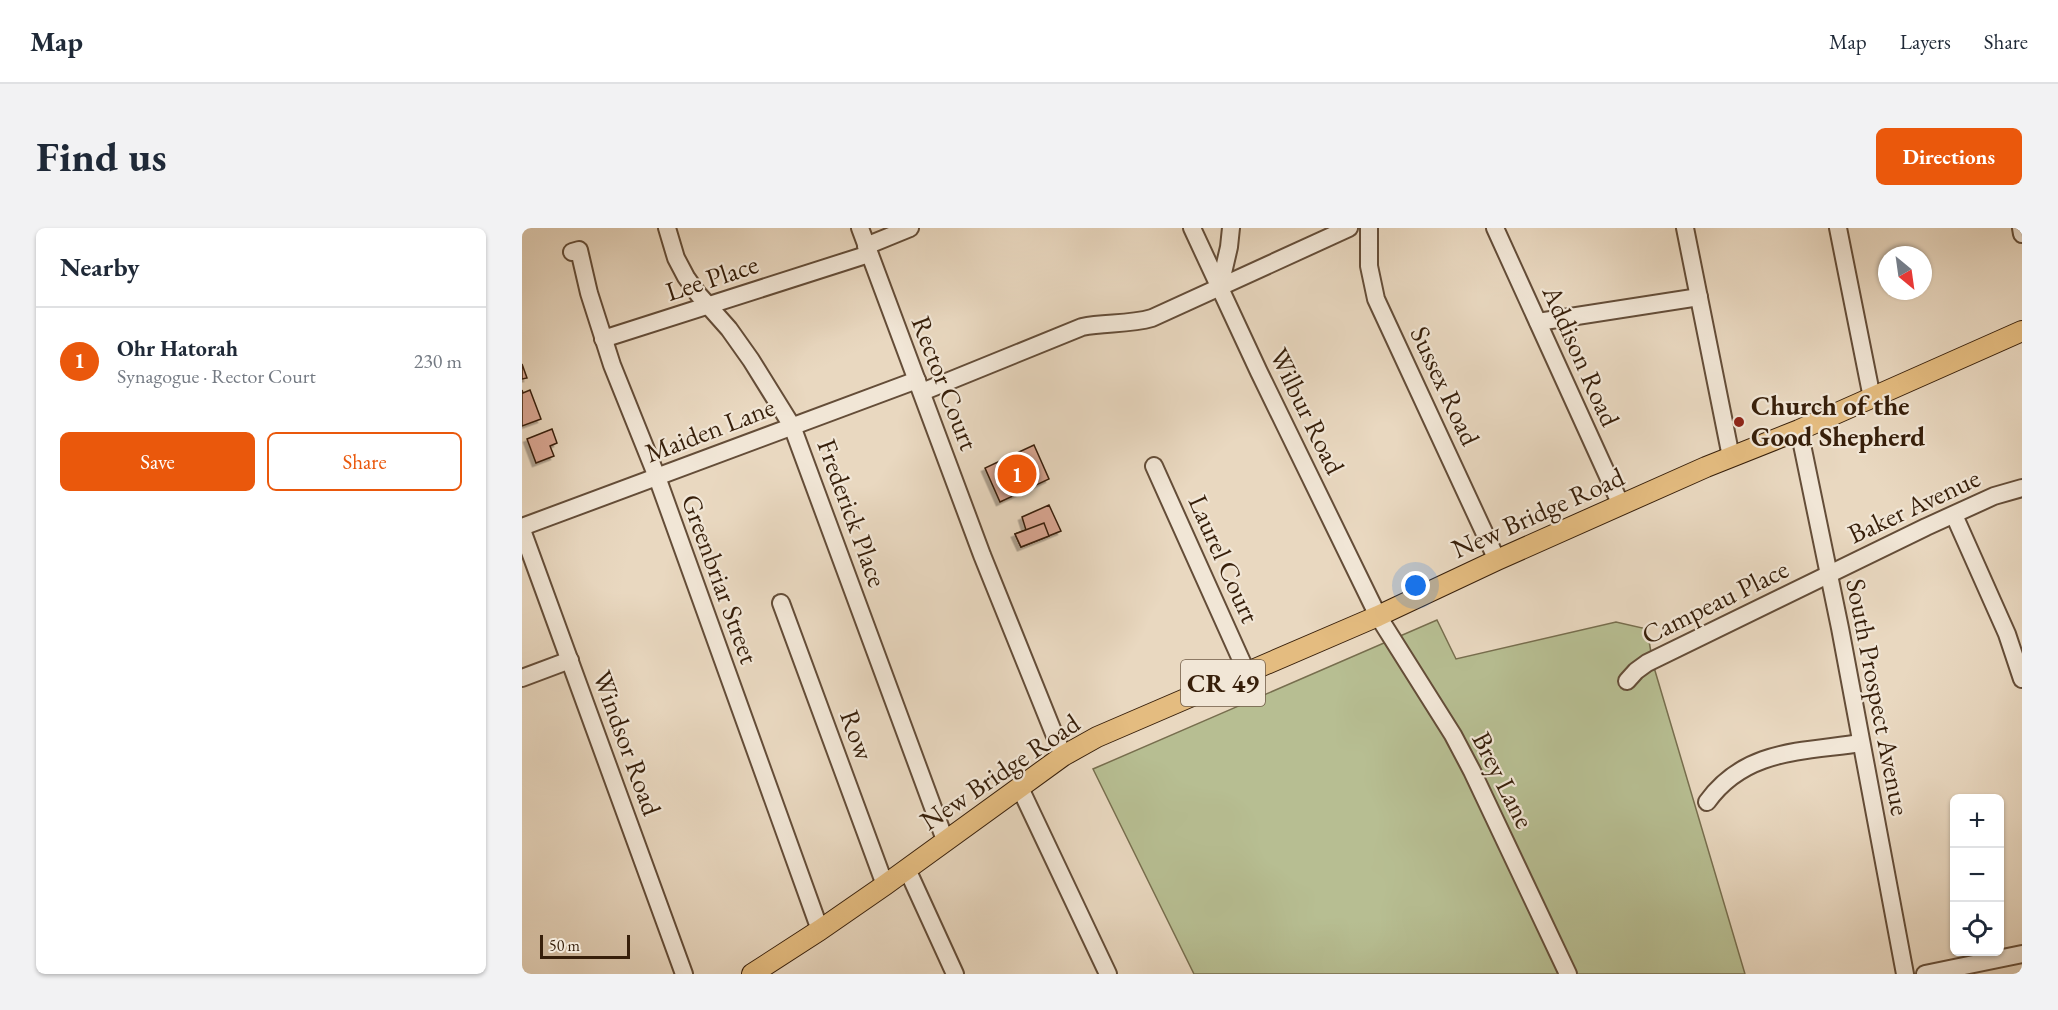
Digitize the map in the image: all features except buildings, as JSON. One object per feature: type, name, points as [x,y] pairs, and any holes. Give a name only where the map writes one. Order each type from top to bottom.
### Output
[{"type":"main road","name":"New Bridge Road","points":[[752,974],[885,885],[1063,756],[1097,737],[1378,616],[1621,505],[2022,332]]},
{"type":"street","name":"Frederick Place","points":[[666,228],[676,258],[686,277],[729,329],[792,426],[945,840]]},
{"type":"street","name":"Rector Court","points":[[860,228],[982,555],[1063,756]]},
{"type":"street","name":"Lee Place","points":[[603,339],[708,306],[868,250],[910,228]]},
{"type":"street","name":"Wilbur Road","points":[[1192,228],[1259,372],[1378,616]]},
{"type":"street","points":[[1220,286],[1231,228]]},
{"type":"street","name":"Maiden Lane","points":[[522,529],[792,426],[919,386],[1082,327],[1137,322],[1349,228]]},
{"type":"street","name":"Sussex Road","points":[[1369,228],[1369,266],[1376,299],[1497,560]]},
{"type":"street","name":"Addison Road","points":[[1495,228],[1621,505]]},
{"type":"street","points":[[1685,228],[1731,457]]},
{"type":"street","points":[[1838,228],[1872,398]]},
{"type":"street","points":[[2021,228],[2022,234]]},
{"type":"street","name":"Greenbriar Street","points":[[572,252],[579,250],[603,339],[657,477],[820,930]]},
{"type":"street","points":[[1538,322],[1698,297]]},
{"type":"street","name":"South Prospect Avenue","points":[[1799,430],[1829,574],[1905,974]]},
{"type":"street","name":"Laurel Court","points":[[1154,466],[1247,673]]},
{"type":"street","name":"Baker Avenue","points":[[1829,574],[1994,496],[2022,488]]},
{"type":"street","points":[[1954,515],[2007,634],[2022,679]]},
{"type":"street","name":"Windsor Road","points":[[522,529],[684,974]]},
{"type":"street","name":"Campeau Place","points":[[1628,681],[1647,663],[1829,574]]},
{"type":"street","name":"Row","points":[[781,603],[885,885]]},
{"type":"street","name":"Brey Lane","points":[[1378,616],[1448,727],[1472,771],[1568,974]]},
{"type":"street","points":[[522,678],[570,660]]},
{"type":"street","points":[[1707,802],[1726,780],[1756,762],[1772,757],[1861,744]]},
{"type":"street","points":[[1020,788],[1108,974]]},
{"type":"street","points":[[907,869],[955,974]]},
{"type":"street","points":[[1925,974],[2022,954]]},
{"type":"green space","points":[[1437,620],[1456,659],[1616,622],[1647,629],[1653,664],[1745,974],[1194,974],[1093,769]]},
{"type":"place","name":"Church of the Good Shepherd","points":[[1739,422]]},
{"type":"place","name":"Ohr Hatorah","points":[[1017,474]]}]
